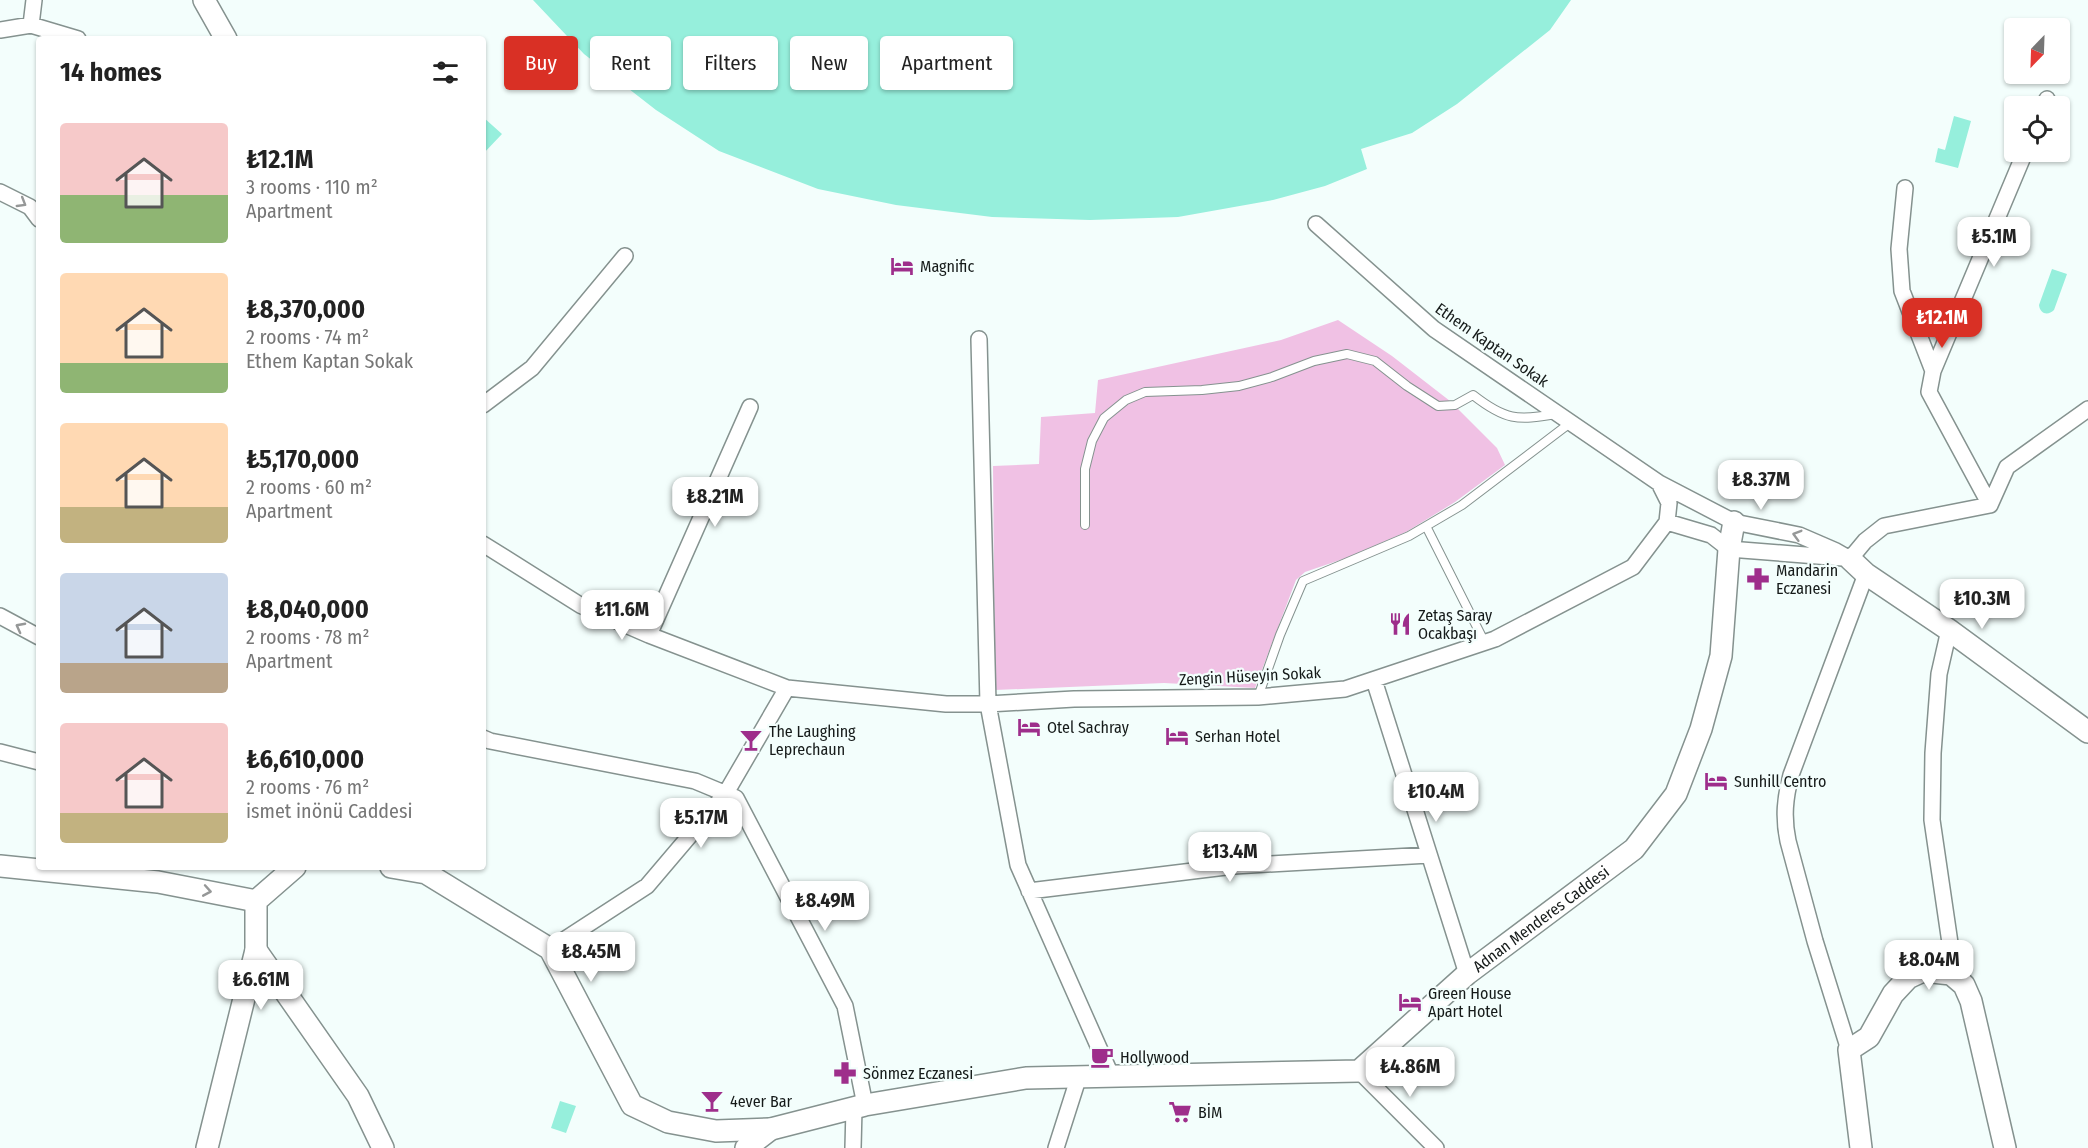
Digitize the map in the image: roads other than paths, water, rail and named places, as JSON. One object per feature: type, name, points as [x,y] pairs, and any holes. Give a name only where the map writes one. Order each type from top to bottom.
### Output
[{"type":"street","points":[[31,25],[34,0]]},
{"type":"street","points":[[204,0],[224,36]]},
{"type":"street","points":[[0,30],[31,25],[68,36]]},
{"type":"street","points":[[1990,505],[1929,392],[1933,371],[2021,162]]},
{"type":"street","points":[[1905,188],[1899,249],[1902,291],[1933,371]]},
{"type":"street","points":[[0,192],[30,207],[36,215]]},
{"type":"street","name":"Ethem Kaptan Sokak","points":[[1316,224],[1434,329],[1659,483],[1734,522],[1799,535],[1850,559]]},
{"type":"street","points":[[486,403],[532,368],[625,256]]},
{"type":"street","points":[[979,339],[988,704],[1018,865],[1112,1075]]},
{"type":"street","points":[[649,635],[750,407]]},
{"type":"street","points":[[1990,505],[2007,466],[2088,409]]},
{"type":"street","points":[[1659,483],[1668,504],[1667,522],[1711,535],[1729,549],[1850,559],[1866,574],[1949,630],[2088,732]]},
{"type":"street","points":[[1850,559],[1865,541],[1884,526],[1990,505]]},
{"type":"street","name":"Zengin Hüseyin Sokak","points":[[489,548],[580,605],[649,635],[788,688],[946,704],[988,704],[1074,699],[1258,697],[1345,689],[1485,643],[1633,567],[1667,522]]},
{"type":"street","name":"Adnan Menderes Caddesi","points":[[1359,1071],[1467,974],[1634,849],[1676,794],[1701,729],[1721,656],[1729,549],[1734,522]]},
{"type":"street","points":[[1861,1148],[1849,1050],[1800,887],[1785,825],[1785,801],[1791,775],[1866,574]]},
{"type":"street","points":[[0,616],[36,635]]},
{"type":"street","points":[[1949,630],[1939,674],[1933,753],[1932,820],[1950,943],[1951,974]]},
{"type":"street","points":[[1374,680],[1467,974]]},
{"type":"street","points":[[550,948],[647,886],[726,793],[788,688]]},
{"type":"street","points":[[486,739],[695,781],[736,798],[845,1006],[860,1107],[854,1148]]},
{"type":"street","points":[[0,752],[36,761]]},
{"type":"street","points":[[1029,891],[1233,866],[1429,855]]},
{"type":"street","points":[[0,866],[36,868]]},
{"type":"street","points":[[70,870],[157,875],[256,901]]},
{"type":"street","points":[[207,1148],[256,950],[256,901],[292,870]]},
{"type":"street","points":[[408,870],[426,873],[550,948],[632,1105],[668,1122],[716,1131],[771,1130],[860,1107],[1026,1078],[1359,1071],[1436,1148]]},
{"type":"street","points":[[256,950],[358,1096],[383,1148]]},
{"type":"street","points":[[1849,1050],[1869,1037],[1893,994],[1908,978],[1923,971],[1951,974],[1964,985],[1971,1001],[2005,1148]]},
{"type":"street","points":[[1056,1148],[1079,1076]]},
{"type":"street","points":[[746,1148],[771,1130]]},
{"type":"lane","points":[[1085,525],[1085,469],[1092,441],[1104,418],[1126,400],[1145,392],[1239,386],[1272,377],[1314,361],[1347,354],[1375,361],[1438,406],[1455,405],[1473,395],[1491,409],[1506,416],[1528,419],[1564,418]]},
{"type":"lane","points":[[1258,697],[1280,634],[1303,580],[1410,536],[1462,505],[1564,418]]},
{"type":"lane","points":[[1426,526],[1485,643]]},
{"type":"place","name":"Magnific","points":[[902,266]]},
{"type":"place","name":"Mandarin Eczanesi","points":[[1758,579]]},
{"type":"place","name":"Zetaş Saray Ocakbaşı","points":[[1400,624]]},
{"type":"place","name":"Otel Sachray","points":[[1029,727]]},
{"type":"place","name":"Serhan Hotel","points":[[1177,736]]},
{"type":"place","name":"The Laughing Leprechaun","points":[[751,740]]},
{"type":"place","name":"Sunhill Centro","points":[[1716,781]]},
{"type":"place","name":"Green House Apart Hotel","points":[[1410,1002]]},
{"type":"place","name":"Hollywood","points":[[1102,1057]]},
{"type":"place","name":"Sönmez Eczanesi","points":[[845,1073]]},
{"type":"place","name":"4ever Bar","points":[[712,1101]]},
{"type":"place","name":"BİM","points":[[1180,1112]]}]
